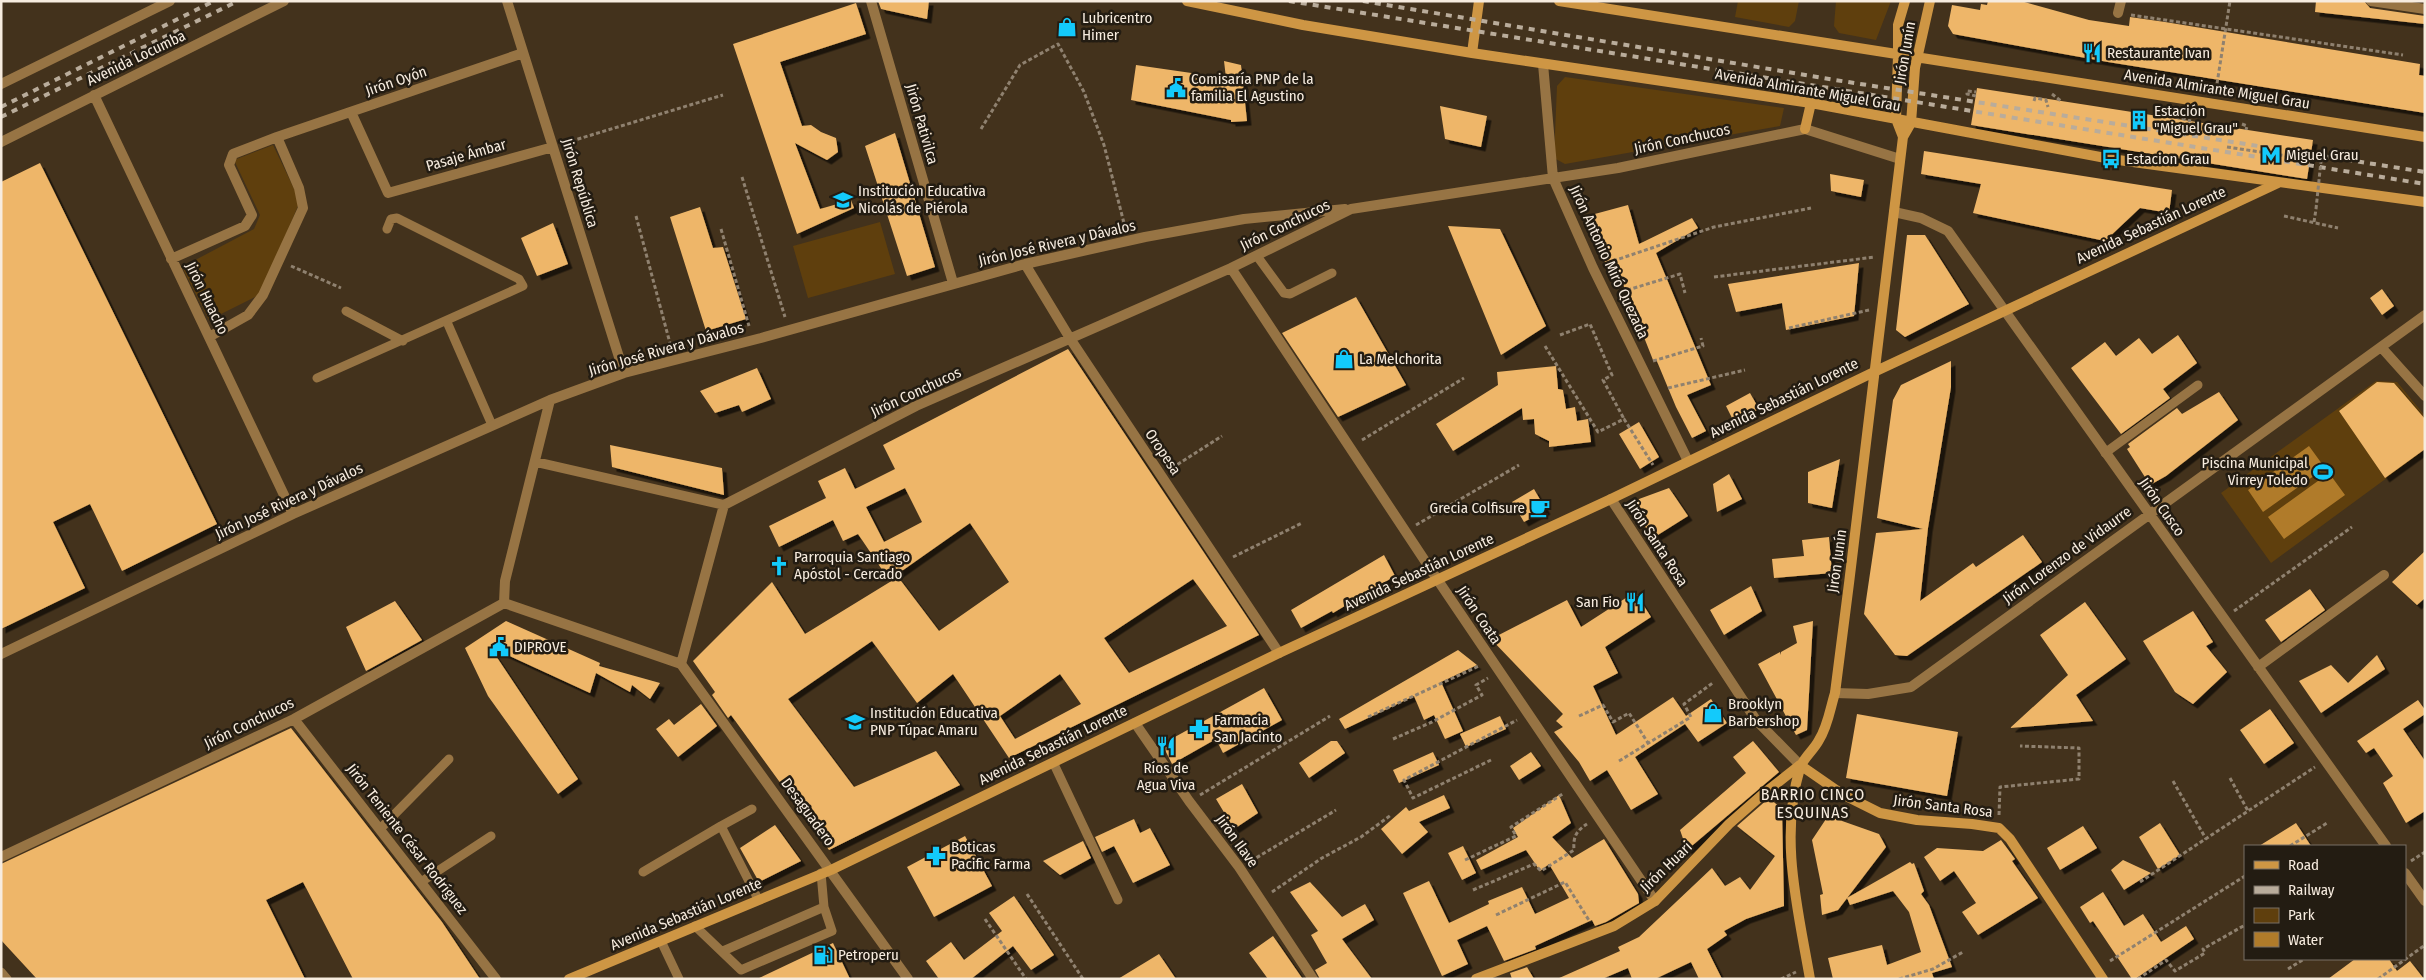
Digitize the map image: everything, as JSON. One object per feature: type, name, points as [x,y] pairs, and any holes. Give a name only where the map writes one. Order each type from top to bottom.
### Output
[{"type":"main road","name":"Avenida Almirante Miguel Grau","points":[[1187,1],[1303,25],[1472,53],[1811,103],[2110,159],[2425,202]]},
{"type":"main road","points":[[1472,53],[1479,1]]},
{"type":"main road","name":"Avenida Almirante Miguel Grau","points":[[1559,1],[2425,137]]},
{"type":"main road","name":"Jirón Junín","points":[[1903,138],[1896,120],[1898,25],[1905,1]]},
{"type":"main road","name":"Jirón Junín","points":[[1810,979],[1794,887],[1789,830],[1793,795],[1800,765],[1819,742],[1826,726],[1835,693],[1866,458],[1874,372],[1900,158],[1903,138],[1911,123],[1917,58],[1930,1]]},
{"type":"main road","points":[[1805,130],[1811,103]]},
{"type":"main road","name":"Avenida Sebastián Lorente","points":[[569,979],[826,871],[1279,653],[1611,499],[1874,372],[2278,183]]},
{"type":"main road","name":"Jirón Santa Rosa","points":[[1800,765],[1842,794],[1880,813],[1917,820],[1999,828],[2010,838],[2103,979]]},
{"type":"main road","name":"Jirón Huari","points":[[1476,979],[1614,926],[1655,901],[1729,824],[1800,765]]},
{"type":"street","points":[[1,84],[170,1]]},
{"type":"street","name":"Avenida Locumba","points":[[1,142],[284,1]]},
{"type":"street","name":"Jirón República","points":[[507,1],[624,373]]},
{"type":"street","name":"Jirón Pativilca","points":[[872,1],[952,283]]},
{"type":"street","points":[[2118,13],[2121,1]]},
{"type":"street","points":[[2371,1],[2425,9]]},
{"type":"street","name":"Jirón Oyón","points":[[171,259],[246,226],[252,215],[229,165],[233,154],[278,136],[524,53]]},
{"type":"street","name":"Jirón Antonio Miró Quezada","points":[[1543,64],[1553,178],[1593,268],[1688,461]]},
{"type":"street","name":"Jirón Huacho","points":[[94,95],[293,514]]},
{"type":"street","name":"Pasaje Ámbar","points":[[351,112],[388,193],[553,147]]},
{"type":"street","name":"Jirón Conchucos","points":[[724,505],[916,406],[1071,340],[1231,268],[1351,209],[1618,168],[1805,130],[1900,158]]},
{"type":"street","points":[[209,337],[248,315],[263,295],[304,208],[299,188],[278,136]]},
{"type":"street","name":"Jirón José Rivera y Dávalos","points":[[1,654],[293,514],[550,400],[624,373],[753,340],[1025,264],[1129,241],[1244,219],[1351,209]]},
{"type":"street","name":"Jirón Cusco","points":[[1894,212],[1922,218],[1948,231],[2385,845]]},
{"type":"street","name":"Oropesa","points":[[1025,264],[1071,340],[1279,653]]},
{"type":"street","name":"Jirón Coata","points":[[1231,268],[1437,580],[1655,901]]},
{"type":"street","name":"Jirón Lorenzo de Vidaurre","points":[[1835,693],[1868,694],[1911,687],[2148,514],[2425,316]]},
{"type":"street","points":[[2381,347],[2425,396]]},
{"type":"street","points":[[536,462],[724,505],[681,664],[504,603],[505,581],[550,400]]},
{"type":"street","name":"Jirón Santa Rosa","points":[[1611,499],[1756,720],[1800,765]]},
{"type":"street","points":[[2258,667],[2384,575]]},
{"type":"street","name":"Jirón Conchucos","points":[[1,857],[294,719],[504,603]]},
{"type":"street","name":"Desaguadero","points":[[681,664],[826,871],[908,979]]},
{"type":"street","name":"Jirón Teniente César Rodríguez","points":[[294,719],[496,979]]},
{"type":"street","name":"Jirón Ilave","points":[[1135,723],[1189,802],[1239,867],[1313,979]]},
{"type":"street","points":[[2406,874],[2425,901]]},
{"type":"lane","points":[[317,378],[447,322],[523,286],[522,282],[397,218],[392,219],[387,229]]},
{"type":"lane","points":[[1257,256],[1284,293],[1290,294],[1332,273]]},
{"type":"lane","points":[[346,311],[403,341]]},
{"type":"lane","points":[[447,322],[492,425]]},
{"type":"lane","points":[[2105,453],[2198,385]]},
{"type":"lane","points":[[380,830],[449,759]]},
{"type":"lane","points":[[1053,762],[1118,900]]},
{"type":"lane","points":[[643,872],[752,809]]},
{"type":"lane","points":[[721,826],[758,899]]},
{"type":"lane","points":[[421,882],[491,836]]},
{"type":"lane","points":[[695,926],[741,970],[832,931],[824,907],[826,871]]},
{"type":"lane","points":[[723,951],[824,907]]},
{"type":"lane","points":[[661,941],[679,979]]},
{"type":"lane","points":[[1,972],[7,979]]},
{"type":"path","points":[[2214,103],[2230,1]]},
{"type":"path","points":[[2118,13],[2402,55]]},
{"type":"path","points":[[981,129],[1020,65],[1058,44],[1084,92],[1104,145],[1129,241]]},
{"type":"path","points":[[2051,93],[2062,101]]},
{"type":"path","points":[[553,147],[722,95]]},
{"type":"path","points":[[2034,101],[2035,98],[2046,100],[2048,108]]},
{"type":"path","points":[[2171,118],[2171,116],[2191,121]]},
{"type":"path","points":[[2227,147],[2321,161],[2314,222]]},
{"type":"path","points":[[742,177],[789,329]]},
{"type":"path","points":[[1593,268],[1714,227],[1811,208]]},
{"type":"path","points":[[636,216],[674,360]]},
{"type":"path","points":[[2284,216],[2338,228]]},
{"type":"path","points":[[721,228],[753,340]]},
{"type":"path","points":[[1714,277],[1889,256]]},
{"type":"path","points":[[279,260],[341,288]]},
{"type":"path","points":[[1607,296],[1680,274],[1685,294]]},
{"type":"path","points":[[1790,328],[1882,307]]},
{"type":"path","points":[[1560,335],[1590,324],[1612,374],[1602,380],[1624,419],[1660,474]]},
{"type":"path","points":[[1641,365],[1703,346],[1701,338]]},
{"type":"path","points":[[1545,346],[1598,432],[1624,419]]},
{"type":"path","points":[[1654,391],[1745,370]]},
{"type":"path","points":[[1350,448],[1464,378]]},
{"type":"path","points":[[1160,475],[1222,436]]},
{"type":"path","points":[[1405,531],[1519,465]]},
{"type":"path","points":[[1219,563],[1302,523]]},
{"type":"path","points":[[2223,619],[2352,527]]},
{"type":"path","points":[[1368,717],[1492,660]]},
{"type":"path","points":[[1393,739],[1432,722],[1482,696],[1476,685],[1500,671]]},
{"type":"path","points":[[1619,761],[1691,717],[1684,704],[1725,673]]},
{"type":"path","points":[[1579,716],[1604,705],[1613,722],[1629,713],[1648,744]]},
{"type":"path","points":[[1491,760],[1413,798],[1404,780],[1528,714]]},
{"type":"path","points":[[1189,802],[1330,716]]},
{"type":"path","points":[[1999,828],[2000,787],[2079,779],[2079,748],[2020,746]]},
{"type":"path","points":[[2140,882],[2325,761]]},
{"type":"path","points":[[2230,778],[2248,811]]},
{"type":"path","points":[[2172,781],[2206,839]]},
{"type":"path","points":[[1464,860],[1516,836],[1512,827],[1577,785]]},
{"type":"path","points":[[1239,867],[1268,852],[1336,810]]},
{"type":"path","points":[[1260,900],[1322,858],[1361,837],[1391,815]]},
{"type":"path","points":[[1473,890],[1534,864],[1541,871],[1574,850],[1573,840],[1578,830],[1598,816]]},
{"type":"path","points":[[2292,845],[2327,823]]},
{"type":"path","points":[[2406,865],[2425,852]]},
{"type":"path","points":[[2110,961],[2244,877]]},
{"type":"path","points":[[1496,914],[1565,882],[1596,933]]},
{"type":"path","points":[[1027,894],[1083,979]]},
{"type":"path","points":[[986,919],[1026,979]]},
{"type":"path","points":[[2138,979],[2166,960],[2175,971],[2205,953],[2203,948],[2244,926]]},
{"type":"path","points":[[2406,959],[2425,945]]},
{"type":"path","points":[[1899,979],[1933,969],[1963,952]]},
{"type":"path","points":[[2288,969],[2302,960]]},
{"type":"path","points":[[2378,979],[2404,960]]},
{"type":"green space","points":[[1738,1],[1799,1],[1795,21],[1789,27],[1735,17]]},
{"type":"green space","points":[[1836,1],[1891,1],[1876,40],[1839,33],[1834,26]]},
{"type":"green space","points":[[1565,77],[1784,108],[1780,126],[1565,164],[1554,158],[1557,86]]},
{"type":"green space","points":[[273,145],[300,201],[261,294],[209,320],[182,267],[254,229],[260,215],[234,160]]},
{"type":"green space","points":[[880,222],[895,274],[808,298],[793,246]]},
{"type":"green space","name":"Piscina Municipal Virrey Toledo","points":[[2376,381],[2397,382],[2425,416],[2425,450],[2271,563],[2221,493]]},
{"type":"water","points":[[2309,446],[2325,468],[2263,512],[2248,490]]},
{"type":"water","points":[[2329,473],[2345,495],[2284,539],[2268,517]]},
{"type":"building","points":[[878,1],[929,1],[927,19],[881,9]]},
{"type":"building","points":[[1988,1],[2021,1],[2089,20],[2129,26],[2130,17],[2165,22],[2420,64],[2419,75],[2425,76],[2425,113],[2108,62],[1953,34],[1948,26],[1952,5],[1980,10],[1981,4],[1987,5]]},
{"type":"building","points":[[2316,1],[2364,1],[2370,8],[2425,16],[2425,24],[2315,12]]},
{"type":"building","points":[[856,3],[866,34],[780,62],[802,126],[811,125],[821,132],[836,138],[838,152],[827,160],[795,143],[820,209],[851,200],[854,208],[797,234],[733,44]]},
{"type":"building","name":"Comisaría PNP de la familia El Agustino","points":[[1224,61],[1241,65],[1247,121],[1231,122],[1231,120],[1131,100],[1136,65],[1226,78]]},
{"type":"building","points":[[1977,88],[2313,140],[2307,179],[1971,125]]},
{"type":"building","points":[[1440,106],[1487,116],[1481,147],[1445,139]]},
{"type":"building","points":[[895,133],[935,267],[907,276],[865,146]]},
{"type":"building","points":[[1924,151],[2172,190],[2169,213],[2140,208],[2105,241],[1973,213],[1981,184],[1921,174]]},
{"type":"building","points":[[40,163],[217,524],[122,571],[90,504],[53,522],[85,588],[1,629],[1,182]]},
{"type":"building","points":[[1830,174],[1864,180],[1861,197],[1831,191]]},
{"type":"building","points":[[1628,205],[1639,244],[1692,218],[1698,228],[1656,253],[1711,385],[1687,395],[1706,431],[1692,438],[1676,407],[1656,359],[1653,360],[1615,264],[1606,266],[1591,215]]},
{"type":"building","points":[[700,207],[713,248],[723,247],[746,319],[706,331],[670,217]]},
{"type":"building","points":[[553,223],[568,264],[537,276],[521,238]]},
{"type":"building","points":[[1448,226],[1500,229],[1546,326],[1501,355]]},
{"type":"building","points":[[1907,235],[1925,235],[1969,304],[1905,337],[1896,330]]},
{"type":"building","points":[[1859,263],[1854,316],[1786,330],[1782,303],[1736,312],[1728,284]]},
{"type":"building","points":[[2382,289],[2394,306],[2382,315],[2370,298]]},
{"type":"building","name":"La Melchorita","points":[[1356,297],[1406,385],[1338,417],[1282,333]]},
{"type":"building","points":[[2178,335],[2197,363],[2163,389],[2170,398],[2121,434],[2071,368],[2105,342],[2116,356],[2139,338],[2152,354]]},
{"type":"building","points":[[1068,349],[1259,635],[1009,758],[953,674],[917,703],[872,641],[788,699],[854,787],[936,751],[960,785],[829,850],[731,715],[728,718],[712,695],[715,692],[693,661],[772,582],[805,634],[898,577],[939,631],[1009,582],[970,523],[889,580],[858,534],[843,541],[833,520],[779,547],[769,526],[826,498],[818,481],[845,468],[855,489],[895,469],[883,445]],"holes":[[[905,488],[922,522],[884,542],[866,507]],[[1193,579],[1227,626],[1129,673],[1104,638]],[[1060,674],[1081,704],[1015,739],[1000,716]]]},
{"type":"building","points":[[1951,361],[1951,387],[1928,528],[1920,601],[1973,563],[1976,567],[2023,535],[2042,562],[1907,656],[1895,655],[1864,614],[1876,533],[1923,529],[1877,518],[1893,400],[1901,385]]},
{"type":"building","points":[[1556,366],[1558,389],[1563,390],[1566,409],[1575,407],[1577,421],[1588,419],[1591,442],[1549,447],[1549,441],[1535,434],[1534,419],[1523,420],[1522,408],[1453,451],[1436,424],[1498,385],[1497,372]]},
{"type":"building","points":[[757,368],[771,399],[742,412],[739,405],[715,413],[700,391]]},
{"type":"building","points":[[2377,382],[2394,383],[2425,419],[2425,449],[2385,478],[2339,411]]},
{"type":"building","points":[[2219,392],[2238,420],[2166,476],[2150,485],[2127,449],[2130,447],[2128,444],[2177,408],[2182,414]]},
{"type":"building","points":[[1750,393],[1759,409],[1734,422],[1726,406]]},
{"type":"building","points":[[1639,422],[1659,457],[1640,469],[1619,434]]},
{"type":"building","points":[[610,445],[722,468],[724,495],[612,467]]},
{"type":"building","points":[[1840,459],[1832,508],[1808,503],[1808,472]]},
{"type":"building","points":[[1729,474],[1742,499],[1717,512],[1713,484]]},
{"type":"building","points":[[1669,488],[1688,516],[1653,538],[1635,512],[1639,499]]},
{"type":"building","points":[[1534,489],[1546,510],[1524,522],[1512,502]]},
{"type":"building","points":[[1829,537],[1832,573],[1774,578],[1772,559],[1804,556],[1802,540]]},
{"type":"building","points":[[2425,551],[2425,598],[2417,605],[2392,582]]},
{"type":"building","points":[[1384,555],[1395,576],[1333,613],[1332,611],[1301,628],[1291,610]]},
{"type":"building","points":[[1751,586],[1762,611],[1724,635],[1710,610]]},
{"type":"building","points":[[2310,589],[2325,610],[2281,642],[2265,620]]},
{"type":"building","points":[[1635,592],[1651,617],[1605,647],[1618,673],[1593,686],[1616,735],[1673,697],[1686,716],[1711,699],[1727,723],[1698,742],[1685,724],[1635,757],[1658,794],[1631,810],[1607,770],[1590,781],[1579,762],[1554,732],[1563,727],[1556,721],[1563,714],[1491,639],[1567,600],[1581,627]]},
{"type":"building","points":[[395,601],[422,640],[366,671],[346,627]]},
{"type":"building","points":[[2085,602],[2126,659],[2076,695],[2093,721],[2010,728],[2068,675],[2040,635]]},
{"type":"building","points":[[2193,611],[2213,642],[2206,646],[2227,672],[2193,704],[2175,692],[2143,641]]},
{"type":"building","points":[[506,621],[600,663],[599,666],[660,683],[650,699],[632,685],[630,692],[596,673],[590,693],[490,647],[578,779],[558,794],[488,696],[465,648]]},
{"type":"building","points":[[1813,621],[1807,730],[1796,735],[1758,664],[1780,652],[1781,655],[1781,652],[1797,643],[1793,626]]},
{"type":"building","points":[[1458,650],[1477,665],[1441,682],[1463,731],[1445,739],[1434,715],[1424,720],[1414,696],[1345,729],[1339,719]]},
{"type":"building","points":[[2377,655],[2385,669],[2321,713],[2299,681],[2331,665],[2348,683]]},
{"type":"building","points":[[1264,688],[1282,720],[1223,753],[1216,739],[1172,764],[1162,744]]},
{"type":"building","points":[[2418,700],[2425,710],[2425,714],[2403,729],[2425,761],[2425,811],[2406,823],[2383,783],[2393,776],[2374,748],[2366,753],[2357,741]]},
{"type":"building","points":[[701,704],[717,726],[678,757],[656,729],[669,719],[674,725]]},
{"type":"building","points":[[2270,709],[2294,743],[2264,764],[2240,730]]},
{"type":"building","points":[[1857,714],[1958,732],[1947,796],[1846,778]]},
{"type":"building","points":[[1500,716],[1506,729],[1466,747],[1460,734]]},
{"type":"building","points":[[291,728],[442,922],[480,979],[353,979],[303,882],[266,900],[305,979],[37,979],[1,940],[1,864]]},
{"type":"building","points":[[1331,741],[1337,741],[1345,753],[1309,778],[1299,763]]},
{"type":"building","points":[[1753,741],[1779,772],[1687,850],[1680,830],[1746,773],[1733,757]]},
{"type":"building","points":[[1433,752],[1439,765],[1399,783],[1393,770]]},
{"type":"building","points":[[1531,752],[1541,766],[1519,780],[1510,766]]},
{"type":"building","points":[[1242,784],[1258,813],[1234,829],[1216,799]]},
{"type":"building","points":[[1444,795],[1450,808],[1419,822],[1428,832],[1402,854],[1381,829],[1406,807],[1409,811]]},
{"type":"building","points":[[1559,795],[1571,823],[1552,837],[1572,858],[1604,839],[1638,894],[1639,903],[1606,922],[1595,926],[1592,920],[1535,946],[1536,949],[1504,961],[1487,926],[1457,940],[1468,964],[1442,976],[1403,893],[1429,881],[1449,923],[1489,904],[1488,901],[1522,887],[1535,914],[1569,898],[1549,864],[1540,871],[1526,850],[1481,870],[1476,860],[1518,837],[1513,828]]},
{"type":"building","points":[[1769,798],[1782,809],[1784,906],[1746,919],[1724,931],[1727,935],[1707,949],[1722,979],[1699,979],[1691,962],[1655,979],[1632,979],[1628,968],[1602,979],[1557,979],[1620,951],[1618,947],[1639,937],[1712,868],[1725,886],[1740,877],[1750,890],[1775,856],[1737,826]]},
{"type":"building","points":[[1828,816],[1879,834],[1886,847],[1838,910],[1822,915],[1820,895],[1823,894],[1812,840]]},
{"type":"building","points":[[1134,819],[1140,833],[1150,828],[1170,865],[1133,883],[1114,846],[1102,852],[1095,837]]},
{"type":"building","points":[[2160,823],[2180,855],[2158,869],[2139,837]]},
{"type":"building","points":[[2296,823],[2310,845],[2261,845]]},
{"type":"building","points":[[775,825],[801,861],[759,882],[740,848]]},
{"type":"building","points":[[2083,826],[2097,848],[2060,870],[2047,848]]},
{"type":"building","points":[[965,836],[992,886],[934,917],[907,867]]},
{"type":"building","points":[[2001,840],[2015,859],[2012,861],[2038,898],[1978,935],[1962,912],[1976,903],[1954,871],[1940,881],[1924,857],[1937,848],[1983,851]]},
{"type":"building","points":[[1083,841],[1091,858],[1060,875],[1043,861]]},
{"type":"building","points":[[1463,846],[1476,873],[1462,880],[1448,853]]},
{"type":"building","points":[[2123,860],[2151,873],[2124,890],[2111,870]]},
{"type":"building","points":[[1910,862],[1914,863],[1924,891],[1921,894],[1929,905],[1952,967],[1932,973],[1934,979],[1833,979],[1828,958],[1882,945],[1887,965],[1921,952],[1909,912],[1893,891],[1850,905],[1847,898]]},
{"type":"building","points":[[1310,882],[1342,917],[1365,904],[1374,920],[1342,939],[1372,979],[1320,979],[1315,970],[1327,963],[1311,935],[1318,931],[1290,892]]},
{"type":"building","points":[[2103,892],[2124,926],[2143,914],[2161,942],[2186,926],[2194,939],[2135,979],[2132,979],[2093,921],[2090,923],[2080,907]]},
{"type":"building","points":[[1014,896],[1054,955],[1031,970],[1013,946],[971,979],[939,979],[926,961],[951,942],[964,960],[1002,931],[989,913]]},
{"type":"building","points":[[1273,936],[1302,978],[1305,979],[1268,979],[1249,953]]},
{"type":"building","name":"Petroperu","points":[[833,943],[850,979],[757,979]]},
{"type":"building","points":[[1159,954],[1176,979],[1118,979]]},
{"type":"building","points":[[2354,960],[2390,960],[2397,971],[2410,961],[2424,979],[2328,979]]},
{"type":"building","points":[[1527,967],[1534,979],[1512,979],[1510,973]]},
{"type":"railway","points":[[1,107],[214,1]]},
{"type":"railway","points":[[1,117],[238,1]]},
{"type":"railway","points":[[1289,1],[2425,184]]},
{"type":"railway","points":[[1363,1],[1835,80],[2425,172]]},
{"type":"place","name":"Lubricentro Himer","points":[[1067,27]]},
{"type":"place","name":"Restaurante Ivan","points":[[2092,53]]},
{"type":"place","name":"Comisaría PNP de la familia El Agustino","points":[[1176,88]]},
{"type":"place","name":"Estación \"Miguel Grau\"","points":[[2139,120]]},
{"type":"place","name":"Miguel Grau","points":[[2271,155]]},
{"type":"place","name":"Estacion Grau","points":[[2111,159]]},
{"type":"place","name":"Institución Educativa Nicolás de Piérola","points":[[843,200]]},
{"type":"place","name":"La Melchorita","points":[[1344,359]]},
{"type":"place","name":"Piscina Municipal Virrey Toledo","points":[[2323,472]]},
{"type":"place","name":"Grecia Colfisure","points":[[1540,508]]},
{"type":"place","name":"Parroquia Santiago Apóstol - Cercado","points":[[779,566]]},
{"type":"place","name":"San Fio","points":[[1635,602]]},
{"type":"place","name":"DIPROVE","points":[[499,647]]},
{"type":"place","name":"Brooklyn Barbershop","points":[[1713,713]]},
{"type":"place","name":"Institución Educativa PNP Túpac Amaru","points":[[855,722]]},
{"type":"place","name":"Farmacia San Jacinto","points":[[1199,729]]},
{"type":"place","name":"Ríos de Agua Viva","points":[[1166,746]]},
{"type":"place","name":"Boticas Pacific Farma","points":[[936,856]]},
{"type":"place","name":"Petroperu","points":[[823,955]]},
{"type":"district","name":"BARRIO CINCO ESQUINAS","points":[[1813,803]]}]
